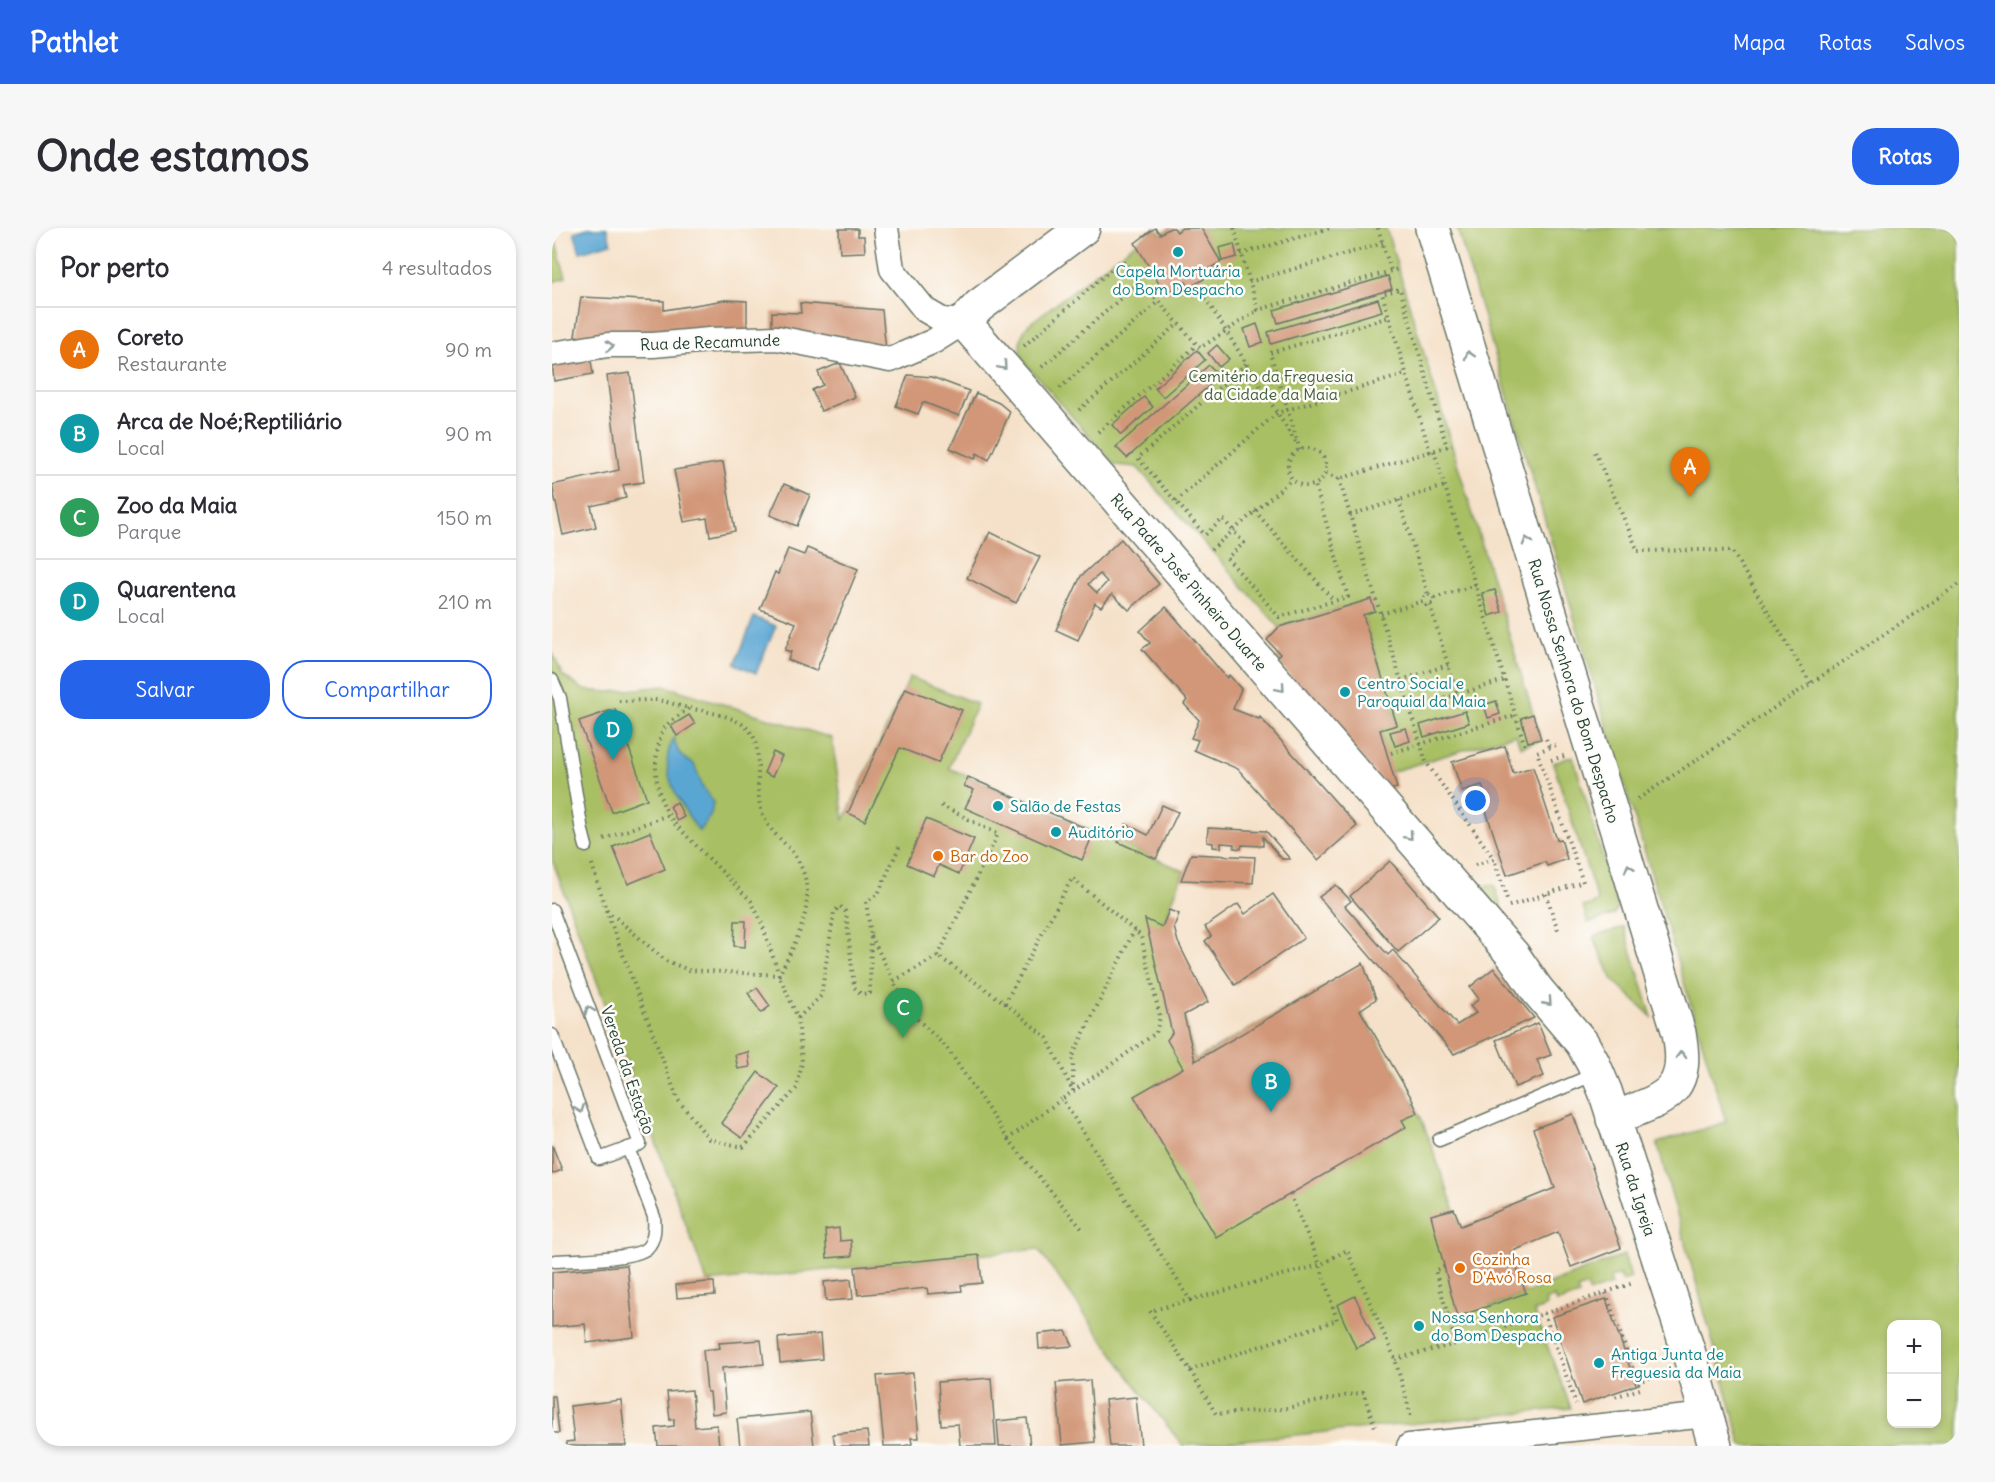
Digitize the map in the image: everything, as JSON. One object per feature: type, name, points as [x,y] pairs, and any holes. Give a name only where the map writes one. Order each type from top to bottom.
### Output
[{"type":"main road","points":[[964,322],[979,306],[1083,228]]},
{"type":"main road","name":"Rua Nossa Senhora do Bom Despacho","points":[[1431,228],[1679,1033],[1683,1059],[1678,1083],[1655,1102],[1613,1119]]},
{"type":"main road","name":"Rua Padre José Pinheiro Duarte","points":[[964,322],[1513,955]]},
{"type":"main road","name":"Rua da Igreja","points":[[1513,955],[1537,990],[1582,1043],[1598,1073],[1688,1349],[1711,1431]]},
{"type":"street","points":[[886,228],[892,269],[925,310],[942,320],[964,322]]},
{"type":"street","name":"Rua de Recamunde","points":[[552,354],[608,345],[653,345],[777,338],[890,360],[934,341],[964,322]]},
{"type":"street","points":[[1411,1435],[1711,1431]]},
{"type":"lane","points":[[552,680],[560,698],[586,846]]},
{"type":"lane","name":"Vereda da Estação","points":[[552,910],[640,1144],[599,1159],[552,1035]]},
{"type":"lane","points":[[1439,1140],[1598,1073]]},
{"type":"lane","points":[[555,1261],[634,1255],[646,1250],[652,1241],[655,1228],[654,1217],[628,1148]]},
{"type":"path","points":[[1234,228],[1258,310]]},
{"type":"path","points":[[1241,254],[1330,228]]},
{"type":"path","points":[[1378,228],[1391,271]]},
{"type":"path","points":[[1250,282],[1383,243]]},
{"type":"path","points":[[1029,354],[1023,347],[1122,260],[1200,348],[1258,310],[1398,268]]},
{"type":"path","points":[[1041,368],[1141,281]]},
{"type":"path","points":[[1196,284],[1300,450]]},
{"type":"path","points":[[1339,480],[1432,451],[1449,446],[1400,289],[1382,294],[1406,374],[1432,451],[1445,486],[1525,746]]},
{"type":"path","points":[[1059,389],[1159,301]]},
{"type":"path","points":[[1300,450],[1270,353],[1389,317]]},
{"type":"path","points":[[1079,410],[1178,324]]},
{"type":"path","points":[[1092,425],[1098,432],[1197,345]]},
{"type":"path","points":[[1035,361],[1047,375]]},
{"type":"path","points":[[1246,364],[1138,459],[1205,535],[1223,519],[1234,531],[1244,543],[1227,558],[1279,617],[1348,597],[1315,485]]},
{"type":"path","points":[[1176,501],[1277,413],[1406,374]]},
{"type":"path","points":[[1053,382],[1066,396]]},
{"type":"path","points":[[1072,403],[1085,418]]},
{"type":"path","points":[[1312,449],[1320,453],[1326,464],[1326,473],[1315,485],[1302,486],[1292,480],[1288,471],[1289,462],[1300,450],[1312,449]]},
{"type":"path","points":[[1595,452],[1638,551],[1706,549],[1732,551],[1811,684]]},
{"type":"path","points":[[1326,473],[1339,480],[1426,762],[1494,859],[1510,907],[1583,882],[1537,752],[1551,747],[1546,739]]},
{"type":"path","points":[[1211,550],[1292,480]]},
{"type":"path","points":[[1350,515],[1445,486]]},
{"type":"path","points":[[1399,501],[1428,594],[1434,598]]},
{"type":"path","points":[[1256,511],[1334,601]]},
{"type":"path","points":[[1631,803],[1959,584]]},
{"type":"path","points":[[1434,598],[1476,585]]},
{"type":"path","points":[[1381,614],[1423,601],[1428,594]]},
{"type":"path","points":[[1430,605],[1434,598]]},
{"type":"path","points":[[1423,601],[1426,605],[1430,605]]},
{"type":"path","points":[[1430,605],[1457,695]]},
{"type":"path","points":[[1401,680],[1448,665]]},
{"type":"path","points":[[1410,709],[1505,680]]},
{"type":"path","points":[[617,701],[656,700],[716,713],[741,723],[751,731],[756,741],[763,817],[795,856],[803,872],[807,896],[803,925],[779,975]]},
{"type":"path","points":[[668,815],[586,846],[606,910],[678,1100],[709,1138],[743,1146],[797,1088],[802,1062],[798,1018],[779,975],[762,921],[751,900],[668,815],[659,791],[655,760],[666,726],[689,708]]},
{"type":"path","points":[[1392,753],[1516,715]]},
{"type":"path","points":[[1551,760],[1567,755]]},
{"type":"path","points":[[894,981],[938,956],[998,834],[940,805]]},
{"type":"path","points":[[798,1018],[821,996],[834,912],[840,906],[846,912],[854,987],[861,994],[870,993],[871,936],[866,902],[878,894],[900,845]]},
{"type":"path","points":[[1479,864],[1494,859]]},
{"type":"path","points":[[1005,1003],[1072,878],[1141,936],[1160,1017],[1156,1033],[1008,1138]]},
{"type":"path","points":[[1546,894],[1559,933]]},
{"type":"path","points":[[606,910],[666,961],[688,970],[779,975]]},
{"type":"path","points":[[1073,1091],[1073,1056],[1135,929]]},
{"type":"path","points":[[871,936],[908,1010],[947,1048],[1008,1138],[1083,1229]]},
{"type":"path","points":[[938,956],[1005,1003],[1047,1038],[1073,1091]]},
{"type":"path","points":[[1062,1099],[1190,1300]]},
{"type":"path","points":[[1190,1370],[1337,1320],[1320,1265],[1290,1194]]},
{"type":"path","points":[[1375,1427],[1363,1392],[1282,1409],[1216,1414],[1190,1370],[1150,1311],[1320,1265],[1347,1250],[1395,1359],[1411,1435]]},
{"type":"path","points":[[1444,1267],[1435,1270],[1456,1344]]},
{"type":"path","points":[[1395,1359],[1456,1344],[1632,1283]]},
{"type":"path","points":[[1606,1293],[1640,1389],[1623,1394]]},
{"type":"path","points":[[1544,1313],[1575,1400]]},
{"type":"path","points":[[1637,1382],[1660,1374]]},
{"type":"green space","points":[[552,228],[566,278],[552,282]]},
{"type":"green space","name":"Cemitério da Freguesia da Cidade da Maia","points":[[1155,228],[1161,234],[1170,228],[1177,232],[1182,228],[1386,228],[1541,740],[1520,747],[1516,734],[1391,772],[1380,730],[1397,724],[1359,603],[1279,627],[1137,467],[1115,465],[1025,363],[1020,343],[1029,324]]},
{"type":"green space","points":[[1457,228],[1959,228],[1959,1446],[1742,1446],[1657,1143],[1726,1122]]},
{"type":"green space","points":[[552,652],[563,675],[584,690],[609,692],[665,686],[832,738],[844,820],[910,677],[977,704],[949,768],[1184,871],[1162,927],[1195,1060],[1341,977],[1422,1120],[1490,1307],[1624,1255],[1631,1278],[1622,1281],[1620,1275],[1610,1278],[1611,1285],[1589,1292],[1587,1286],[1577,1290],[1579,1295],[1556,1303],[1554,1297],[1545,1301],[1547,1306],[1534,1311],[1571,1408],[1183,1446],[1134,1383],[1038,1249],[707,1282],[552,859]]},
{"type":"green space","points":[[1573,756],[1618,908],[1613,915],[1588,923],[1583,907],[1598,902],[1553,763]]},
{"type":"green space","points":[[1494,884],[1509,931],[1473,890]]},
{"type":"green space","points":[[1624,927],[1652,1017],[1613,980],[1593,937]]},
{"type":"water","points":[[588,228],[607,228],[611,243],[580,252],[574,232]]},
{"type":"water","points":[[754,617],[776,626],[756,673],[735,664]]},
{"type":"water","points":[[674,738],[680,754],[694,764],[703,788],[713,802],[711,815],[699,831],[678,799],[669,774],[667,762]]},
{"type":"building","name":"Capela Mortuária do Bom Despacho","points":[[1155,228],[1160,234],[1170,228],[1174,228],[1177,232],[1182,228],[1201,228],[1221,262],[1201,273],[1204,279],[1189,288],[1186,282],[1165,294],[1135,243]]},
{"type":"building","points":[[839,229],[858,229],[858,236],[864,236],[865,252],[840,253]]},
{"type":"building","points":[[1234,244],[1237,257],[1222,261],[1219,248]]},
{"type":"building","points":[[1388,276],[1392,289],[1278,323],[1274,310]]},
{"type":"building","points":[[581,297],[664,301],[664,310],[725,300],[747,301],[747,331],[587,338],[575,336]]},
{"type":"building","points":[[1378,299],[1382,311],[1271,344],[1268,332]]},
{"type":"building","points":[[800,303],[882,310],[886,351],[772,329],[772,312],[801,313]]},
{"type":"building","points":[[1257,324],[1263,342],[1250,347],[1244,329]]},
{"type":"building","points":[[1217,345],[1229,359],[1219,367],[1208,353]]},
{"type":"building","points":[[1197,350],[1205,360],[1163,397],[1155,388]]},
{"type":"building","points":[[590,354],[593,374],[554,381],[552,360]]},
{"type":"building","points":[[840,363],[855,397],[821,411],[812,390],[823,385],[818,372]]},
{"type":"building","points":[[1209,365],[1220,376],[1127,458],[1116,447]]},
{"type":"building","points":[[630,373],[644,482],[623,485],[626,498],[591,506],[596,527],[563,535],[552,485],[619,470],[607,376]]},
{"type":"building","points":[[908,375],[932,377],[969,391],[959,416],[923,402],[918,414],[896,406]]},
{"type":"building","points":[[976,393],[999,403],[1010,412],[989,460],[977,453],[975,459],[950,448]]},
{"type":"building","points":[[1144,397],[1153,407],[1121,435],[1112,425]]},
{"type":"building","points":[[723,462],[735,531],[710,536],[707,518],[684,522],[674,470]]},
{"type":"building","points":[[784,484],[810,495],[797,526],[770,515]]},
{"type":"building","points":[[990,532],[1040,557],[1016,603],[967,578]]},
{"type":"building","points":[[1121,539],[1159,584],[1129,610],[1112,594],[1101,607],[1095,603],[1078,640],[1056,630],[1081,576]],"holes":[[[1100,574],[1107,582],[1097,593],[1088,584]]]},
{"type":"building","points":[[807,548],[858,569],[816,671],[788,660],[791,652],[785,650],[796,623],[760,609],[775,572],[778,574],[788,549],[804,555]]},
{"type":"building","points":[[1495,590],[1502,612],[1489,616],[1482,593]]},
{"type":"building","name":"Centro Social e Paroquial da Maia","points":[[1371,599],[1375,611],[1363,615],[1397,725],[1380,730],[1397,788],[1389,790],[1275,659],[1280,654],[1267,640],[1279,627]]},
{"type":"building","points":[[1166,607],[1227,678],[1229,675],[1241,689],[1233,709],[1259,719],[1260,717],[1357,826],[1318,860],[1238,769],[1194,750],[1198,740],[1191,738],[1199,720],[1184,704],[1187,700],[1142,649],[1150,643],[1140,631]]},
{"type":"building","points":[[905,688],[962,710],[938,763],[900,748],[865,821],[848,813]]},
{"type":"building","points":[[1496,701],[1500,714],[1488,718],[1484,705]]},
{"type":"building","points":[[615,709],[647,799],[612,812],[579,721]]},
{"type":"building","points":[[1465,711],[1469,723],[1424,737],[1420,725]]},
{"type":"building","points":[[1533,714],[1541,739],[1528,742],[1521,718]]},
{"type":"building","points":[[689,715],[695,724],[677,736],[671,726]]},
{"type":"building","points":[[1406,728],[1410,741],[1395,746],[1390,732]]},
{"type":"building","points":[[1505,746],[1513,773],[1533,767],[1557,840],[1561,839],[1567,859],[1547,866],[1545,862],[1507,875],[1485,808],[1489,806],[1482,785],[1462,791],[1452,762]]},
{"type":"building","points":[[773,752],[782,756],[772,777],[764,773]]},
{"type":"building","points":[[968,777],[1094,832],[1082,860],[965,808],[974,790],[964,786]]},
{"type":"building","points":[[677,802],[684,817],[677,821],[670,806]]},
{"type":"building","points":[[1162,805],[1178,812],[1156,859],[1118,842],[1126,824],[1148,835]]},
{"type":"building","name":"Bar do Zoo","points":[[926,819],[974,839],[959,874],[939,865],[934,876],[907,864]]},
{"type":"building","points":[[1208,828],[1266,831],[1290,859],[1282,859],[1263,837],[1263,846],[1242,845],[1241,849],[1234,848],[1234,844],[1221,843],[1221,848],[1213,847],[1213,843],[1207,842]]},
{"type":"building","points":[[650,832],[665,869],[628,884],[613,847]]},
{"type":"building","points":[[1191,854],[1255,857],[1253,883],[1181,880]]},
{"type":"building","points":[[1390,861],[1439,917],[1398,952],[1350,896]]},
{"type":"building","points":[[1336,885],[1351,901],[1345,906],[1388,955],[1393,950],[1457,1025],[1476,1013],[1470,1006],[1479,999],[1470,987],[1494,968],[1534,1018],[1454,1054],[1319,897]]},
{"type":"building","points":[[1273,894],[1304,938],[1235,985],[1205,941],[1211,936],[1205,927],[1238,904],[1245,914]]},
{"type":"building","points":[[1169,910],[1179,914],[1174,927],[1178,942],[1208,1002],[1184,1015],[1195,1061],[1363,963],[1376,999],[1360,1010],[1418,1113],[1402,1120],[1406,1127],[1216,1237],[1134,1096],[1183,1068],[1167,1040],[1172,1033],[1145,919],[1162,927]]},
{"type":"building","points":[[735,921],[746,921],[745,947],[734,946]]},
{"type":"building","points":[[757,988],[770,1006],[761,1013],[748,993]]},
{"type":"building","points":[[1538,1023],[1551,1055],[1537,1060],[1544,1076],[1515,1087],[1496,1040]]},
{"type":"building","points":[[748,1052],[750,1067],[738,1069],[735,1055]]},
{"type":"building","points":[[758,1072],[779,1088],[742,1138],[721,1123]]},
{"type":"building","points":[[1573,1114],[1621,1248],[1571,1267],[1558,1232],[1511,1252],[1526,1293],[1457,1317],[1431,1215],[1454,1209],[1461,1226],[1555,1188],[1533,1129]]},
{"type":"building","points":[[552,1145],[562,1170],[552,1174]]},
{"type":"building","points":[[839,1228],[840,1241],[851,1240],[852,1256],[827,1258],[825,1230]]},
{"type":"building","points":[[979,1255],[982,1283],[961,1285],[962,1291],[928,1294],[927,1288],[858,1295],[855,1267]]},
{"type":"building","points":[[627,1265],[634,1337],[587,1343],[585,1324],[552,1327],[552,1272]]},
{"type":"building","points":[[851,1279],[853,1299],[826,1301],[824,1282]]},
{"type":"building","points":[[714,1282],[715,1295],[677,1298],[676,1285]]},
{"type":"building","points":[[1355,1296],[1375,1340],[1356,1348],[1337,1305]]},
{"type":"building","name":"Antiga Junta de Freguesia da Maia","points":[[1606,1299],[1636,1385],[1582,1404],[1552,1317]]},
{"type":"building","points":[[1066,1331],[1073,1346],[1039,1349],[1038,1334]]},
{"type":"building","points":[[820,1334],[822,1359],[780,1363],[778,1338]]},
{"type":"building","points":[[761,1340],[764,1364],[722,1368],[726,1412],[712,1414],[710,1392],[707,1392],[703,1350],[720,1348],[719,1343]]},
{"type":"building","points":[[913,1373],[919,1438],[911,1438],[912,1444],[884,1446],[877,1376]]},
{"type":"building","points":[[991,1378],[996,1446],[960,1446],[958,1424],[941,1425],[938,1382]]},
{"type":"building","points":[[1090,1380],[1095,1442],[1062,1445],[1056,1383]]},
{"type":"building","points":[[692,1390],[695,1427],[717,1425],[719,1446],[658,1446],[656,1428],[674,1426],[674,1419],[670,1420],[667,1392]]},
{"type":"building","points":[[552,1396],[555,1396],[559,1433],[552,1433]]},
{"type":"building","points":[[1136,1397],[1141,1446],[1110,1446],[1105,1400]]},
{"type":"building","points":[[621,1400],[626,1446],[566,1446],[566,1442],[574,1441],[570,1406]]},
{"type":"building","points":[[810,1412],[814,1446],[740,1446],[737,1419]]},
{"type":"building","points":[[1027,1418],[1030,1446],[999,1446],[997,1421]]},
{"type":"building","points":[[867,1431],[869,1446],[835,1446],[833,1434]]},
{"type":"place","name":"Capela Mortuária do Bom Despacho","points":[[1178,252]]},
{"type":"place","name":"Coreto","points":[[1690,497]]},
{"type":"place","name":"Centro Social e Paroquial da Maia","points":[[1345,692]]},
{"type":"place","name":"Quarentena","points":[[613,760]]},
{"type":"place","name":"Salão de Festas","points":[[998,806]]},
{"type":"place","name":"Auditório","points":[[1056,832]]},
{"type":"place","name":"Bar do Zoo","points":[[938,856]]},
{"type":"place","name":"Zoo da Maia","points":[[903,1038]]},
{"type":"place","name":"Arca de Noé;Reptiliário","points":[[1271,1112]]},
{"type":"place","name":"Cozinha D'Avó Rosa","points":[[1460,1268]]},
{"type":"place","name":"Nossa Senhora do Bom Despacho","points":[[1419,1326]]},
{"type":"place","name":"Antiga Junta de Freguesia da Maia","points":[[1599,1363]]}]
